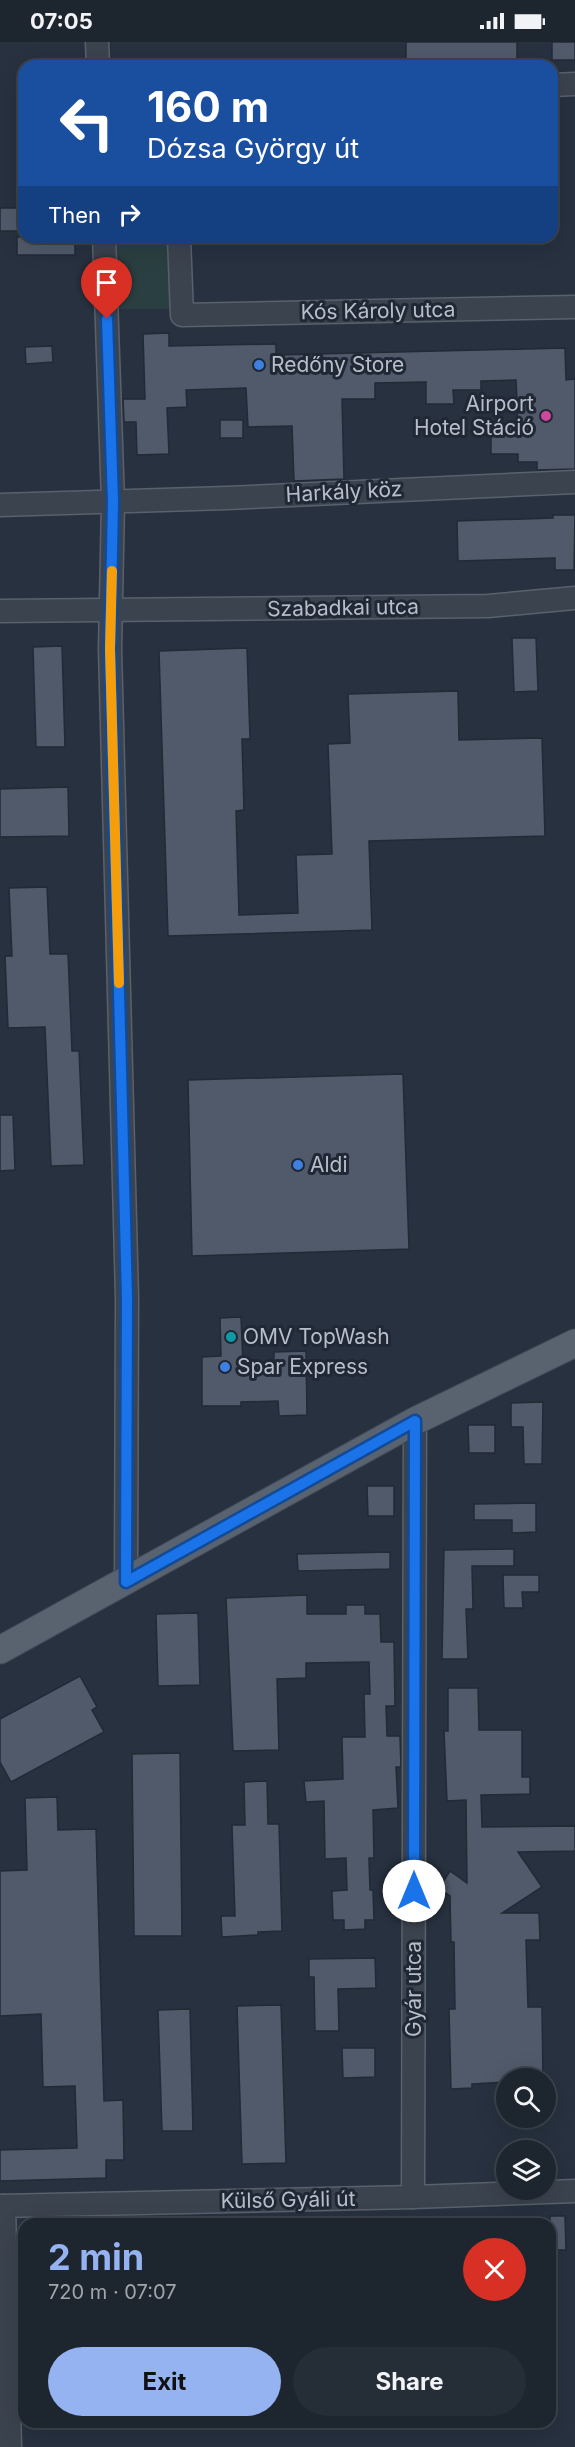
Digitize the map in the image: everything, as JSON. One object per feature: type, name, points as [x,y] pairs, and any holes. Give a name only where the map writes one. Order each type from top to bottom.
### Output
[{"type":"main road","points":[[0,1650],[415,1421],[575,1343]]},
{"type":"street","points":[[97,42],[98,60]]},
{"type":"street","points":[[558,85],[575,84]]},
{"type":"street","points":[[104,243],[113,502],[110,649],[127,1298],[126,1582]]},
{"type":"street","name":"Kós Károly utca","points":[[179,243],[182,315],[575,307]]},
{"type":"street","name":"Harkály köz","points":[[0,505],[575,482]]},
{"type":"street","name":"Szabadkai utca","points":[[0,611],[488,606],[575,598]]},
{"type":"street","name":"Gyár utca","points":[[413,2197],[415,1421]]},
{"type":"street","name":"Külső Gyáli út","points":[[2,2206],[575,2191]]},
{"type":"street","points":[[2,2206],[10,2447]]},
{"type":"green space","points":[[117,243],[172,243],[174,309],[116,309]]},
{"type":"building","points":[[406,42],[517,42],[517,60],[406,60]]},
{"type":"building","points":[[552,42],[575,42],[575,60],[552,60]]},
{"type":"building","points":[[0,208],[18,208],[18,231],[0,231]]},
{"type":"building","points":[[17,237],[18,243],[75,243],[75,255],[17,255]]},
{"type":"building","name":"Airport Hotel Stáció","points":[[169,333],[169,346],[276,344],[276,355],[565,348],[566,380],[575,379],[575,469],[537,470],[537,462],[518,462],[518,454],[491,454],[491,427],[518,427],[516,380],[481,381],[481,390],[453,390],[454,404],[426,404],[426,382],[375,383],[375,399],[342,399],[344,479],[294,481],[292,426],[248,427],[246,388],[186,390],[187,407],[167,408],[169,454],[137,455],[136,422],[124,422],[123,399],[145,399],[143,334]]},
{"type":"building","points":[[52,346],[53,362],[26,364],[25,347]]},
{"type":"building","points":[[220,420],[243,420],[243,438],[220,438]]},
{"type":"building","points":[[553,515],[575,515],[574,570],[555,570],[555,558],[458,561],[457,521],[553,518]]},
{"type":"building","points":[[512,638],[536,638],[538,691],[514,692]]},
{"type":"building","points":[[62,646],[65,747],[36,747],[33,647]]},
{"type":"building","points":[[247,648],[250,739],[242,739],[244,810],[236,811],[239,915],[298,913],[296,855],[332,854],[328,744],[350,743],[348,694],[458,691],[459,740],[542,738],[545,836],[369,841],[372,930],[168,936],[159,651]]},
{"type":"building","points":[[68,787],[69,836],[0,837],[0,789]]},
{"type":"building","points":[[47,887],[50,954],[68,954],[72,1051],[79,1051],[84,1165],[51,1166],[45,1027],[8,1028],[5,956],[12,956],[9,888]]},
{"type":"building","name":"Aldi","points":[[403,1074],[409,1249],[192,1256],[188,1080]]},
{"type":"building","points":[[0,1115],[13,1115],[15,1170],[0,1171]]},
{"type":"building","points":[[241,1317],[243,1364],[274,1363],[274,1352],[306,1351],[307,1415],[279,1416],[278,1401],[241,1402],[241,1406],[202,1406],[202,1357],[221,1356],[220,1318]]},
{"type":"building","points":[[543,1402],[542,1464],[524,1464],[523,1427],[511,1427],[511,1403]]},
{"type":"building","points":[[468,1425],[495,1425],[495,1453],[469,1453]]},
{"type":"building","points":[[367,1486],[394,1486],[394,1516],[368,1516]]},
{"type":"building","points":[[536,1503],[536,1532],[512,1533],[512,1520],[474,1520],[474,1504]]},
{"type":"building","points":[[514,1549],[514,1566],[472,1566],[473,1609],[466,1609],[468,1659],[442,1659],[444,1550]]},
{"type":"building","points":[[390,1552],[390,1569],[298,1571],[297,1554]]},
{"type":"building","points":[[503,1575],[539,1575],[539,1592],[522,1592],[523,1608],[504,1608]]},
{"type":"building","points":[[307,1595],[307,1614],[346,1614],[346,1605],[365,1605],[365,1614],[380,1614],[381,1642],[394,1642],[395,1706],[386,1706],[387,1736],[400,1736],[401,1767],[396,1767],[398,1808],[373,1810],[374,1858],[369,1858],[374,1920],[365,1920],[365,1929],[344,1930],[344,1920],[333,1920],[332,1891],[347,1890],[346,1858],[325,1859],[324,1801],[306,1802],[304,1781],[343,1779],[342,1737],[365,1737],[364,1694],[370,1694],[369,1662],[306,1663],[306,1678],[277,1679],[279,1750],[233,1751],[226,1598]]},
{"type":"building","points":[[198,1613],[200,1685],[158,1686],[156,1614]]},
{"type":"building","points":[[80,1676],[97,1707],[92,1710],[104,1732],[11,1782],[0,1762],[0,1719]]},
{"type":"building","points":[[448,1688],[478,1688],[479,1730],[522,1730],[522,1777],[530,1777],[530,1794],[481,1795],[482,1827],[575,1826],[575,1851],[518,1852],[542,1887],[502,1913],[539,1913],[540,1940],[526,1940],[528,2007],[542,2007],[543,2068],[496,2068],[496,2083],[472,2084],[472,2088],[451,2089],[449,2009],[455,2009],[454,1942],[451,1942],[450,1896],[439,1888],[450,1871],[467,1883],[466,1800],[447,1801],[444,1731],[448,1731]]},
{"type":"building","points":[[180,1753],[182,1936],[134,1936],[132,1754]]},
{"type":"building","points":[[267,1781],[268,1824],[279,1824],[282,1931],[222,1937],[221,1916],[235,1916],[232,1825],[245,1825],[244,1782]]},
{"type":"building","points":[[57,1797],[58,1830],[96,1829],[104,2101],[123,2100],[124,2160],[106,2160],[106,2178],[0,2181],[0,2150],[77,2148],[75,2086],[43,2087],[41,2014],[0,2016],[0,1871],[27,1870],[25,1798]]},
{"type":"building","points":[[375,1958],[376,1988],[338,1989],[339,2031],[315,2031],[314,1977],[309,1977],[309,1959]]},
{"type":"building","points":[[281,2005],[286,2163],[242,2164],[237,2006]]},
{"type":"building","points":[[190,2009],[193,2131],[162,2131],[158,2010]]},
{"type":"building","points":[[342,2048],[375,2048],[375,2077],[343,2078]]},
{"type":"building","points":[[550,2216],[565,2216],[566,2250],[556,2250],[556,2218],[550,2218]]},
{"type":"slow traffic","points":[[112,571],[110,649],[119,983]]},
{"type":"place","name":"Redőny Store","points":[[259,365]]},
{"type":"place","name":"Airport Hotel Stáció","points":[[546,416]]},
{"type":"place","name":"Aldi","points":[[298,1165]]},
{"type":"place","name":"OMV TopWash","points":[[231,1337]]},
{"type":"place","name":"Spar Express","points":[[225,1367]]},
{"type":"route","points":[[107,319],[113,502],[110,649],[127,1298],[126,1582],[415,1421],[414,1891]]}]
